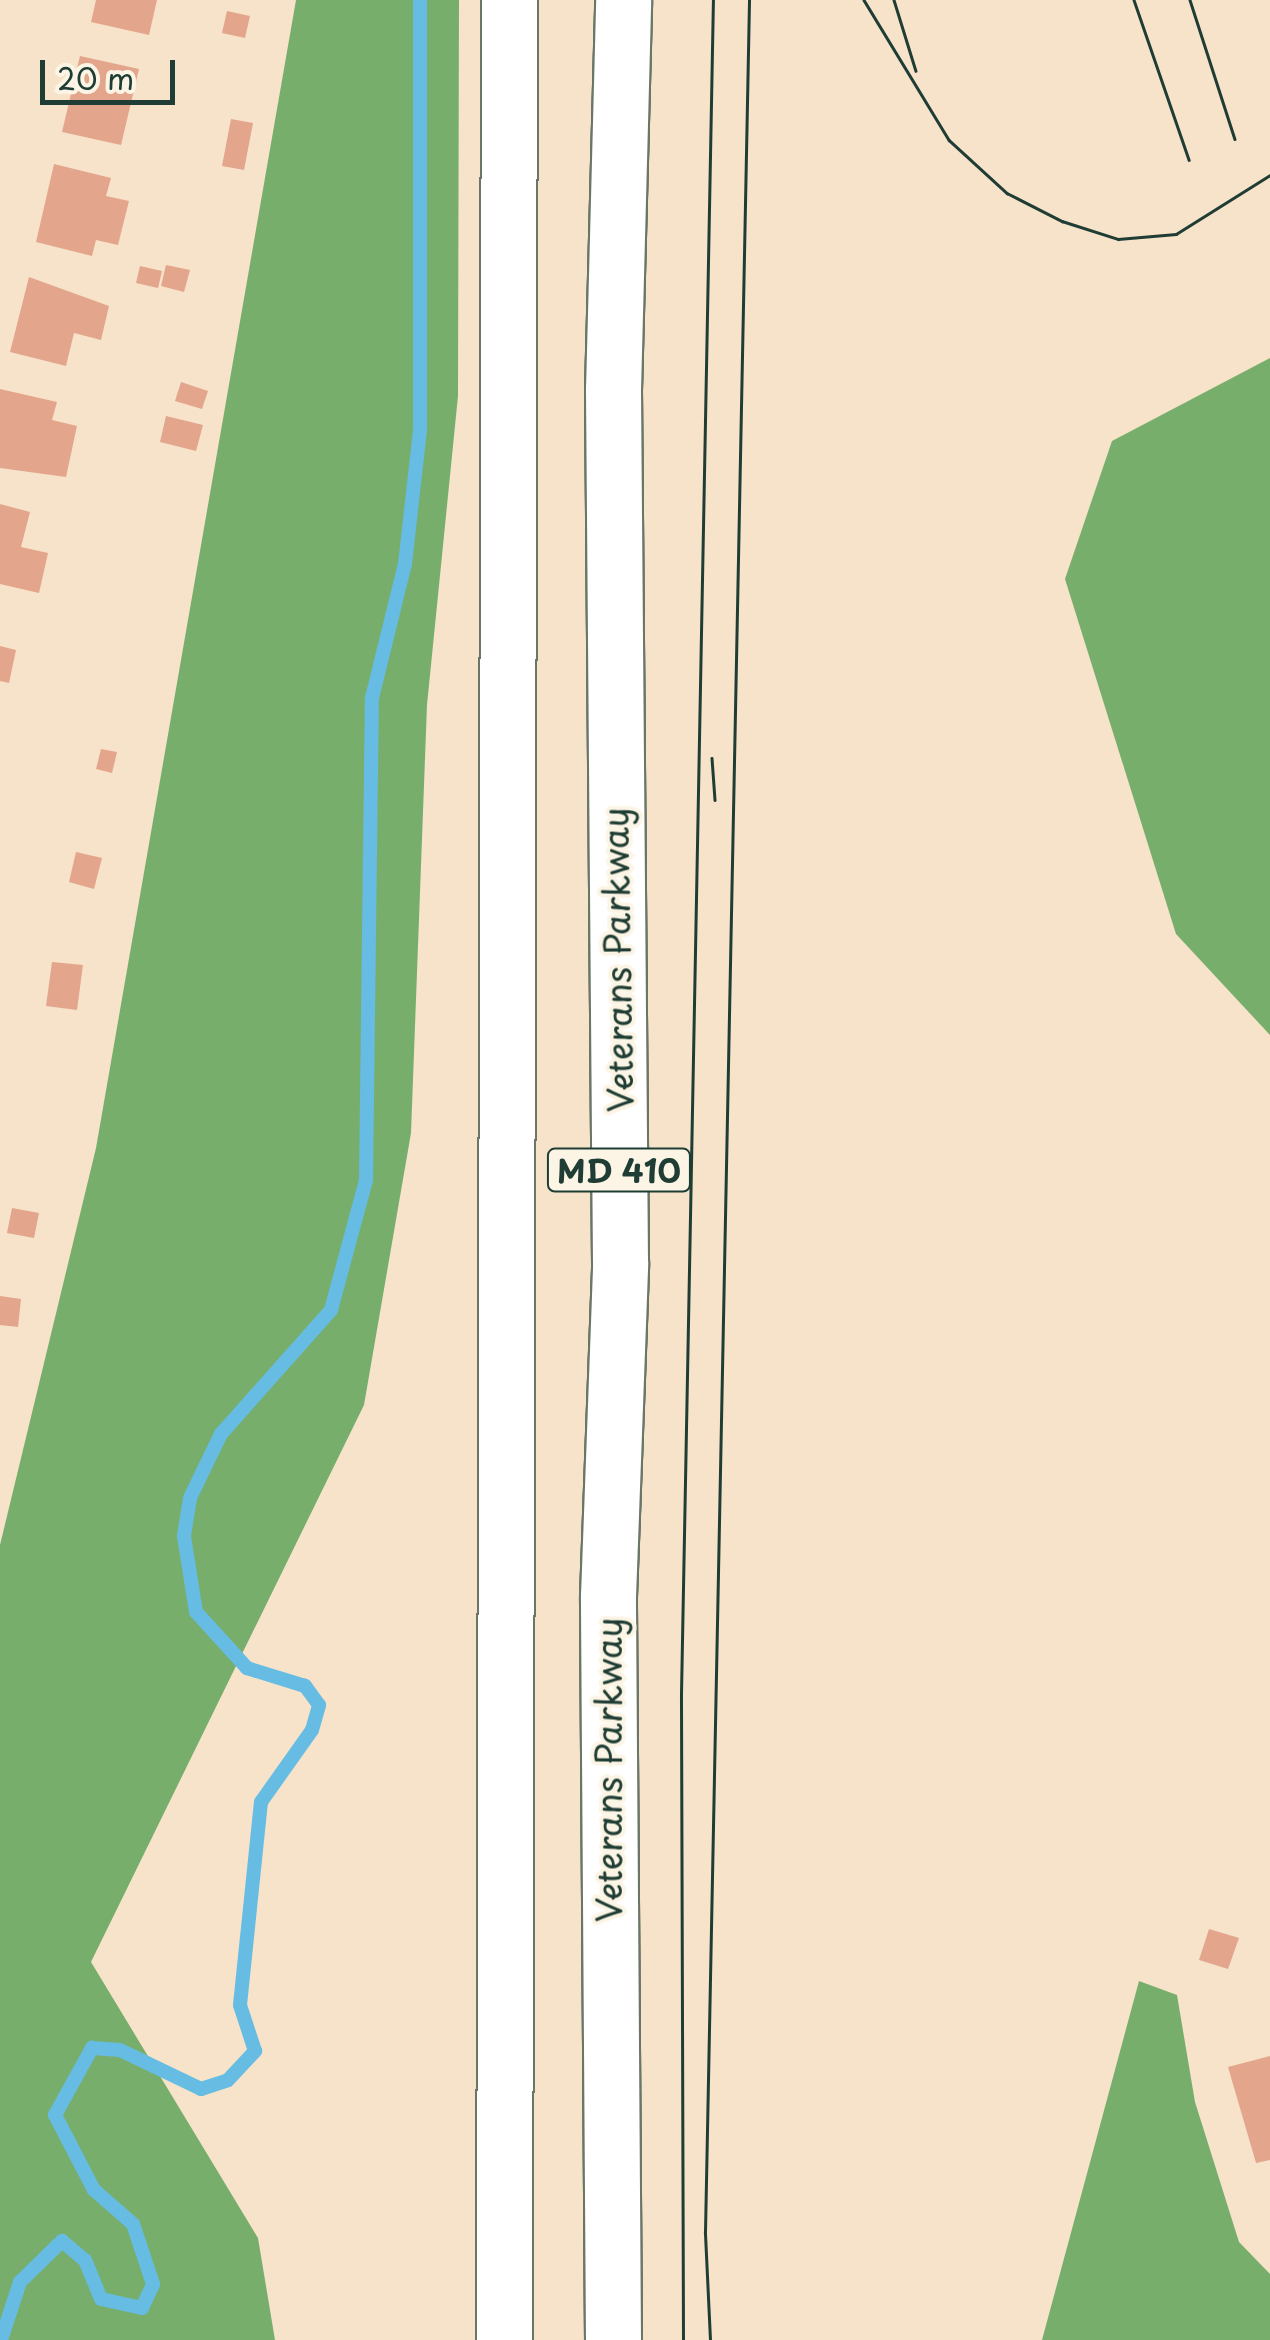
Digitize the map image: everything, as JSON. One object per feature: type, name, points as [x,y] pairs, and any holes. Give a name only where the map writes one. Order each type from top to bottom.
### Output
[{"type":"main road","name":"MD 410","points":[[504,2340],[509,0]]},
{"type":"main road","name":"Veterans Parkway","points":[[613,2340],[608,1596],[620,1262],[613,390],[622,0]]},
{"type":"green space","points":[[296,0],[459,0],[458,396],[427,705],[411,1133],[364,1405],[91,1962],[258,2238],[275,2340],[0,2340],[0,1545],[96,1148]]},
{"type":"green space","points":[[1270,358],[1270,1035],[1176,934],[1065,579],[1112,441]]},
{"type":"green space","points":[[1139,1981],[1177,1995],[1195,2102],[1239,2242],[1270,2274],[1270,2340],[1042,2340]]},
{"type":"building","points":[[96,0],[157,0],[149,35],[91,22]]},
{"type":"building","points":[[227,11],[250,16],[245,38],[222,33]]},
{"type":"building","points":[[80,56],[139,69],[121,145],[62,132]]},
{"type":"building","points":[[231,119],[253,123],[244,170],[222,166]]},
{"type":"building","points":[[54,164],[111,178],[106,196],[129,201],[118,245],[96,240],[92,256],[36,242]]},
{"type":"building","points":[[166,265],[190,270],[184,292],[161,286]]},
{"type":"building","points":[[140,266],[162,271],[158,288],[136,283]]},
{"type":"building","points":[[29,277],[109,306],[101,340],[74,333],[66,366],[10,352]]},
{"type":"building","points":[[181,382],[208,391],[202,409],[175,401]]},
{"type":"building","points":[[0,389],[57,402],[52,420],[77,426],[66,477],[0,468]]},
{"type":"building","points":[[166,416],[203,425],[196,451],[160,442]]},
{"type":"building","points":[[0,504],[30,512],[21,547],[48,553],[39,593],[0,584]]},
{"type":"building","points":[[0,646],[16,650],[9,683],[0,681]]},
{"type":"building","points":[[101,749],[117,752],[112,773],[96,769]]},
{"type":"building","points":[[76,852],[102,858],[94,889],[69,882]]},
{"type":"building","points":[[52,962],[83,965],[77,1010],[46,1006]]},
{"type":"building","points":[[12,1208],[39,1213],[34,1238],[7,1233]]},
{"type":"building","points":[[0,1296],[21,1299],[18,1327],[0,1325]]},
{"type":"building","points":[[1209,1929],[1239,1938],[1228,1969],[1199,1960]]},
{"type":"building","points":[[1270,2056],[1270,2160],[1256,2163],[1228,2067]]},
{"type":"waterway","points":[[1,2340],[20,2282],[62,2241],[85,2260],[101,2299],[142,2308],[153,2284],[133,2224],[94,2190],[55,2115],[92,2048],[120,2050],[201,2089],[228,2080],[255,2051],[240,2005],[261,1802],[312,1730],[319,1705],[305,1686],[247,1668],[196,1612],[184,1536],[190,1498],[221,1434],[331,1310],[366,1180],[372,698],[405,564],[420,430],[420,0]]},
{"type":"tram line","points":[[683,2340],[681,1694],[713,0]]},
{"type":"tram line","points":[[710,2340],[705,2232],[749,0]]},
{"type":"tram line","points":[[864,0],[949,140],[1007,193],[1062,221],[1118,239],[1176,234],[1270,175]]},
{"type":"tram line","points":[[894,0],[916,71]]},
{"type":"tram line","points":[[1134,0],[1189,160]]},
{"type":"tram line","points":[[1190,0],[1235,139]]},
{"type":"tram line","points":[[712,758],[715,800]]}]
